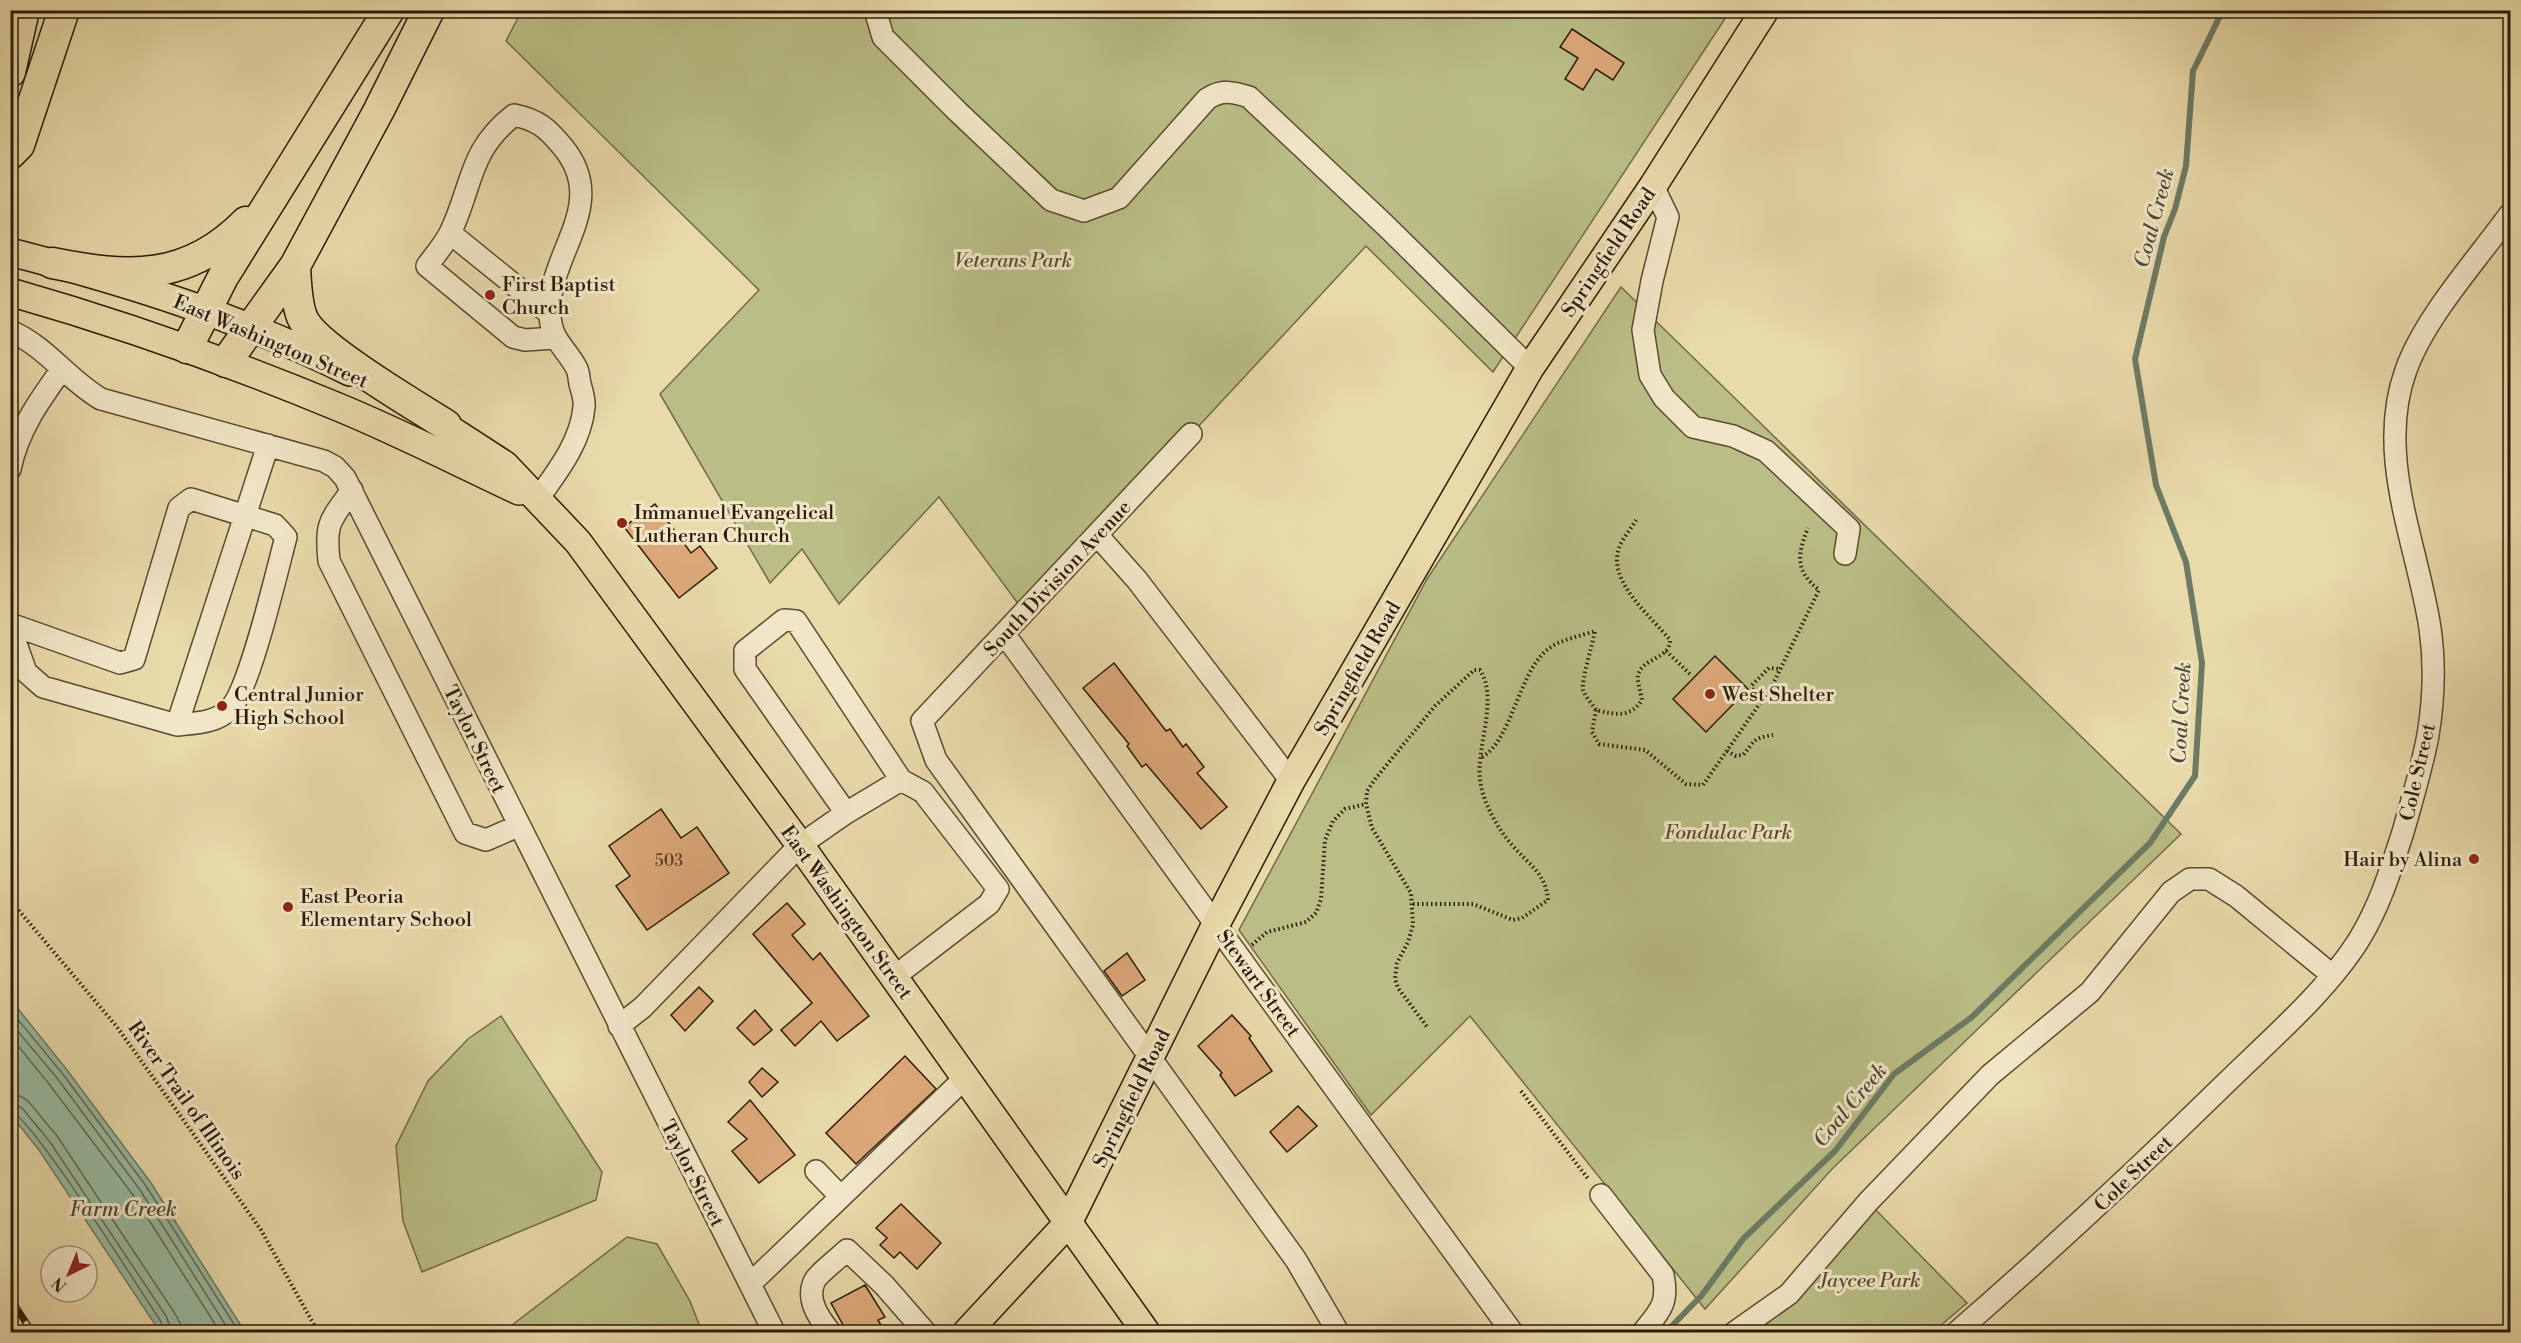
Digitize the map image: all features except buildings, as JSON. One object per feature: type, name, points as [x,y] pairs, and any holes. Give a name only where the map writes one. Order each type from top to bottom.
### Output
[{"type":"highway","points":[[10,72],[24,10]]},
{"type":"highway","points":[[10,154],[19,145],[64,10]]},
{"type":"highway","points":[[187,348],[223,277],[389,10]]},
{"type":"highway","points":[[226,362],[295,266],[379,111],[429,10]]},
{"type":"highway","points":[[51,262],[97,272],[126,274],[155,272],[193,262],[220,246],[240,229],[259,208],[297,156]]},
{"type":"highway","points":[[295,266],[302,318],[317,337],[352,364],[446,425]]},
{"type":"main road","name":"Springfield Road","points":[[967,1332],[1068,1223],[1216,924],[1291,781],[1530,368],[1653,186],[1765,10]]},
{"type":"main road","name":"East Washington Street","points":[[10,252],[139,287],[250,328],[340,367],[446,425],[505,465],[578,542],[800,845],[1146,1332]]},
{"type":"main road","name":"East Washington Street","points":[[10,292],[226,362],[339,407],[431,448],[537,500]]},
{"type":"street","points":[[875,10],[883,37],[957,111],[1052,200],[1084,212],[1119,198],[1207,99],[1218,92],[1233,92],[1249,98],[1385,225],[1530,368]]},
{"type":"street","points":[[537,500],[578,435],[584,405],[577,368],[555,338],[550,314],[553,288],[583,200],[580,178],[570,155],[550,133],[533,119],[514,115],[499,127],[480,151],[450,233],[427,266],[513,337],[525,340],[555,338]]},
{"type":"street","points":[[1653,186],[1668,218],[1652,280],[1643,330],[1650,375],[1664,398],[1693,427],[1733,436],[1766,451],[1849,529],[1845,554]]},
{"type":"street","name":"Cole Street","points":[[1957,1332],[2122,1184],[2282,1028],[2332,975],[2359,940],[2380,901],[2418,782],[2430,722],[2433,689],[2433,655],[2429,625],[2393,445],[2398,395],[2419,342],[2511,214]]},
{"type":"street","points":[[450,233],[550,314]]},
{"type":"street","name":"Taylor Street","points":[[10,331],[24,336],[83,389],[101,399],[324,461],[335,467],[352,490],[518,826],[774,1332]]},
{"type":"street","points":[[10,469],[13,454],[28,417],[62,369]]},
{"type":"street","name":"South Division Avenue","points":[[1150,1059],[936,760],[922,721],[1098,536],[1191,434]]},
{"type":"street","points":[[177,725],[268,445]]},
{"type":"street","points":[[352,490],[332,520],[326,534],[329,561],[465,833],[486,840],[518,826]]},
{"type":"street","points":[[191,499],[275,525],[286,537],[245,680],[230,709],[209,722],[177,725],[43,687],[26,672],[10,626],[120,663],[134,658],[178,508],[191,499]]},
{"type":"street","points":[[1098,536],[1137,580],[1291,781]]},
{"type":"street","points":[[846,813],[745,669],[745,651],[784,620],[796,621],[901,780],[922,792],[998,890],[989,904],[894,977]]},
{"type":"street","name":"Stewart Street","points":[[1005,635],[1512,1332]]},
{"type":"street","points":[[619,1026],[643,1006],[800,845],[846,813],[901,780]]},
{"type":"street","points":[[1735,1332],[1789,1294],[1868,1202],[1982,1083],[2090,992],[2171,892],[2190,879],[2209,879],[2236,896],[2332,975]]},
{"type":"street","points":[[1150,1059],[1296,1260],[1338,1332]]},
{"type":"street","points":[[750,1284],[966,1077]]},
{"type":"street","points":[[816,1171],[840,1196]]},
{"type":"street","points":[[1601,1195],[1663,1275],[1666,1290],[1663,1307],[1643,1332]]},
{"type":"street","points":[[830,1332],[815,1313],[812,1295],[815,1279],[847,1250],[884,1285],[925,1332]]},
{"type":"path","points":[[1596,710],[1625,715],[1636,709],[1642,700],[1638,676],[1642,668],[1670,647],[1670,640],[1643,612],[1620,574],[1617,558],[1619,547],[1636,520]]},
{"type":"path","points":[[1481,758],[1488,754],[1498,739],[1538,659],[1549,648],[1595,631],[1590,661],[1584,676],[1583,690],[1596,710],[1592,732],[1599,744],[1645,750],[1686,784],[1703,785],[1781,669],[1819,590],[1809,583],[1800,566],[1800,546],[1808,528]]},
{"type":"path","points":[[1666,651],[1692,676]]},
{"type":"path","points":[[1764,697],[1752,687],[1769,668],[1781,669]]},
{"type":"path","points":[[1413,904],[1473,904],[1513,920],[1522,918],[1548,900],[1547,885],[1542,876],[1510,843],[1490,811],[1480,779],[1487,695],[1484,676],[1480,670],[1474,670],[1435,706],[1376,778],[1368,791],[1366,804],[1372,828],[1411,893],[1413,925],[1408,942],[1397,963],[1395,979],[1398,988],[1428,1028]]},
{"type":"path","points":[[1727,751],[1736,756],[1743,755],[1752,741],[1759,737],[1773,735]]},
{"type":"path","points":[[1248,948],[1267,932],[1306,922],[1316,913],[1321,899],[1325,840],[1333,821],[1345,809],[1366,804]]},
{"type":"path","name":"River Trail of Illinois","points":[[10,900],[117,1027],[171,1102],[261,1230],[318,1332]]},
{"type":"path","points":[[1521,1091],[1601,1195]]},
{"type":"green space","name":"Veterans Park","points":[[522,10],[1730,11],[1493,372],[1366,246],[1025,613],[939,497],[839,604],[802,549],[770,583],[660,394],[759,290],[506,41]]},
{"type":"green space","name":"Fondulac Park","points":[[1621,287],[2181,834],[1833,1168],[1705,1309],[1470,1016],[1371,1115],[1239,930],[1427,579]]},
{"type":"green space","points":[[501,1016],[602,1172],[596,1200],[422,1272],[403,1221],[396,1146],[428,1081],[468,1039]]},
{"type":"green space","name":"Jaycee Park","points":[[1868,1202],[1967,1303],[1933,1332],[1734,1332],[1789,1294]]},
{"type":"green space","points":[[627,1237],[657,1244],[690,1301],[702,1332],[503,1332]]},
{"type":"water","name":"Farm Creek","points":[[11,1000],[67,1070],[151,1183],[245,1332],[160,1332],[39,1150],[11,1115]]},
{"type":"waterway","name":"Coal Creek","points":[[1666,1332],[1702,1295],[1743,1239],[1835,1151],[1894,1074],[1972,1017],[2150,843],[2195,776],[2202,663],[2186,562],[2156,485],[2135,359],[2164,237],[2175,209],[2186,166],[2193,71],[2223,10]]},
{"type":"railway","points":[[10,1298],[32,1332]]},
{"type":"railway","points":[[10,1321],[18,1332]]},
{"type":"place","name":"First Baptist Church","points":[[490,295]]},
{"type":"place","name":"Immanuel Evangelical Lutheran Church","points":[[622,523]]},
{"type":"place","name":"West Shelter","points":[[1710,694]]},
{"type":"place","name":"Central Junior High School","points":[[222,706]]},
{"type":"place","name":"Hair by Alina","points":[[2474,859]]},
{"type":"place","name":"East Peoria Elementary School","points":[[288,907]]}]
